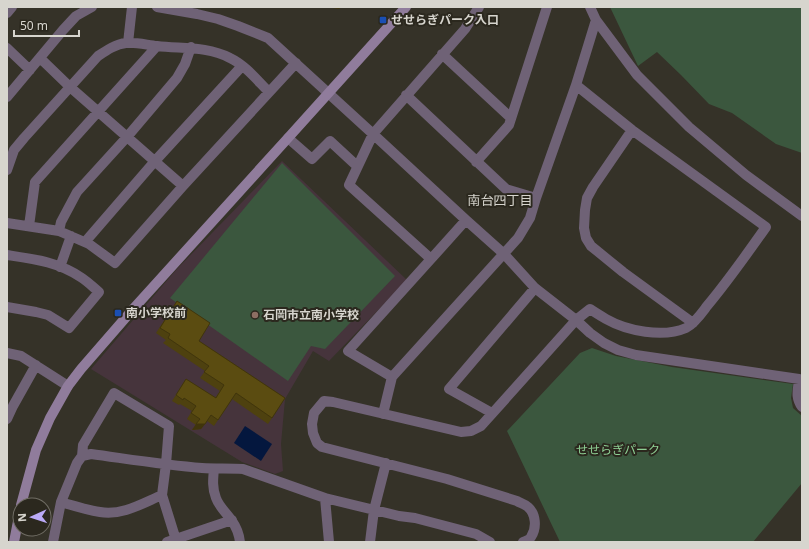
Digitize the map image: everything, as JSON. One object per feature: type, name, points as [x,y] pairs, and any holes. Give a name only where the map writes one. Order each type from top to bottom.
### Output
[{"type":"street","points":[[7,13],[12,7]]},
{"type":"street","points":[[7,97],[76,16],[92,7]]},
{"type":"street","points":[[128,43],[132,7]]},
{"type":"street","points":[[157,7],[218,19],[268,38],[504,254],[535,288],[604,343],[618,350],[636,355],[799,379],[797,393],[798,400],[802,407]]},
{"type":"street","points":[[23,497],[36,450],[50,418],[68,386],[93,354],[406,7]]},
{"type":"street","points":[[431,259],[349,185],[373,134],[465,29],[479,7]]},
{"type":"street","points":[[476,162],[509,124],[546,7]]},
{"type":"street","points":[[590,7],[596,20],[637,75],[689,127],[746,175],[802,216]]},
{"type":"street","points":[[383,414],[392,377],[518,238],[530,218],[576,85],[596,20]]},
{"type":"street","points":[[7,170],[14,150],[98,56],[109,48],[124,43],[191,47],[207,50],[230,58],[242,66],[269,92]]},
{"type":"street","points":[[29,226],[36,182],[157,46]]},
{"type":"street","points":[[59,231],[61,222],[78,192],[177,78],[185,64],[191,47]]},
{"type":"street","points":[[7,48],[30,70]]},
{"type":"street","points":[[442,54],[511,118]]},
{"type":"street","points":[[40,58],[70,87],[183,186]]},
{"type":"street","points":[[7,222],[59,231],[85,242],[102,252],[115,263],[183,186],[296,63]]},
{"type":"street","points":[[85,242],[155,161],[242,66]]},
{"type":"street","points":[[523,542],[531,537],[535,525],[535,519],[532,511],[527,506],[447,479],[322,447],[317,443],[313,433],[312,424],[314,413],[324,401],[461,432],[471,431],[480,426],[576,320],[590,309],[607,320],[625,327],[656,333],[675,331],[686,328],[693,323],[724,286],[766,228],[632,130],[576,85]]},
{"type":"street","points":[[406,95],[506,190],[536,198]]},
{"type":"street","points":[[632,130],[587,198],[584,228],[586,238],[591,246],[623,272],[693,323]]},
{"type":"street","points":[[288,138],[312,159],[330,141],[357,166]]},
{"type":"street","points":[[392,377],[348,351],[466,220]]},
{"type":"street","points":[[60,267],[71,236]]},
{"type":"street","points":[[7,255],[46,261],[82,278],[99,292],[69,328],[48,315],[7,307]]},
{"type":"street","points":[[492,413],[449,389],[535,288]]},
{"type":"street","points":[[7,353],[21,356],[68,386]]},
{"type":"street","points":[[7,419],[36,365]]},
{"type":"street","points":[[53,542],[61,502],[77,463],[82,456],[83,445],[114,393],[169,426],[162,495],[171,541],[232,520]]},
{"type":"street","points":[[82,456],[91,454],[214,469],[243,469],[325,498],[399,516],[415,518],[476,534],[490,542]]},
{"type":"street","points":[[370,542],[374,510],[386,463]]},
{"type":"street","points":[[214,469],[213,484],[216,497],[221,507],[232,520],[238,532],[240,542]]},
{"type":"street","points":[[61,502],[101,512],[115,512],[130,509],[162,495]]},
{"type":"street","points":[[325,498],[329,542]]},
{"type":"street","points":[[7,540],[15,542]]},
{"type":"shaded area","name":"石岡市立南小学校","points":[[282,161],[407,280],[329,361],[313,351],[285,399],[281,444],[283,471],[275,474],[242,462],[91,369],[176,270]]},
{"type":"green space","points":[[610,7],[802,7],[802,153],[776,144],[732,113],[709,104],[657,52],[638,66]]},
{"type":"green space","points":[[282,163],[395,276],[325,349],[311,346],[288,381],[170,298]]},
{"type":"green space","name":"せせらぎパーク","points":[[592,348],[616,356],[672,367],[793,384],[791,398],[793,408],[802,416],[802,483],[753,542],[560,542],[507,431],[580,353]]},
{"type":"water","points":[[245,426],[272,444],[261,461],[234,443]]},
{"type":"building","points":[[177,301],[210,323],[199,341],[285,398],[272,418],[236,393],[218,420],[211,415],[205,424],[196,424],[200,419],[191,413],[196,406],[184,398],[183,400],[176,395],[186,379],[216,398],[224,385],[204,372],[209,366],[168,338],[170,334],[160,328]]},
{"type":"place","name":"せせらぎパーク入口","points":[[383,20]]},
{"type":"place","name":"南小学校前","points":[[118,313]]},
{"type":"place","name":"石岡市立南小学校","points":[[255,315]]},
{"type":"district","name":"南台四丁目","points":[[500,200]]}]
